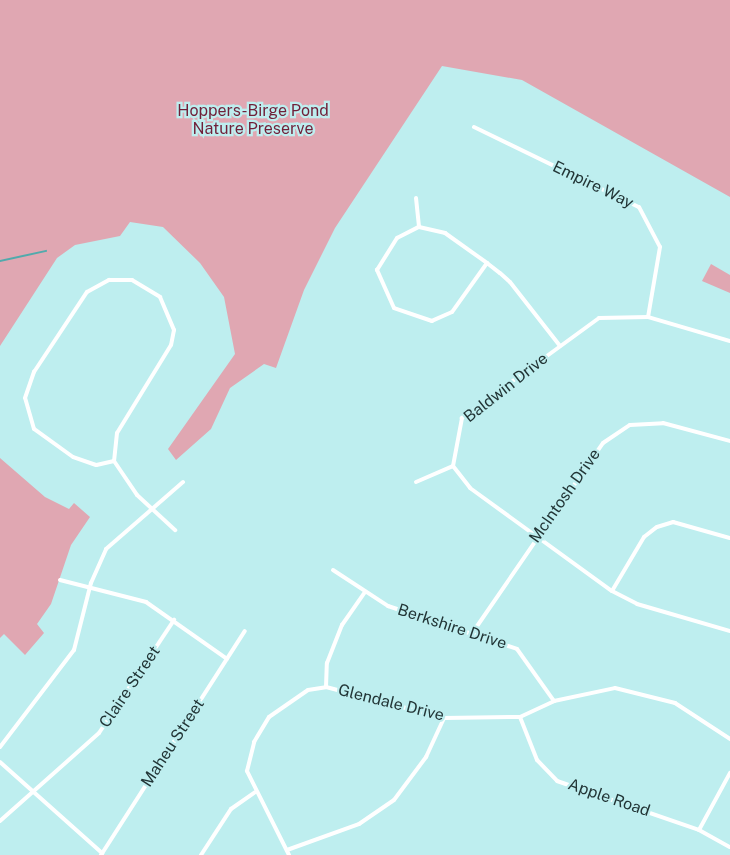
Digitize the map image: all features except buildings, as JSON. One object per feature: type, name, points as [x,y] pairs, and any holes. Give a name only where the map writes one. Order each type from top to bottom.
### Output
[{"type":"street","name":"Empire Way","points":[[474,127],[639,207],[660,247],[648,317]]},
{"type":"street","points":[[416,198],[419,227]]},
{"type":"street","points":[[487,263],[452,312],[432,321],[394,308],[377,270],[397,238],[419,227],[445,233],[487,263],[510,282],[560,346]]},
{"type":"street","points":[[114,461],[84,462],[44,437],[29,420],[25,398],[34,372],[87,292],[119,279],[160,297],[174,330],[171,345],[117,434],[114,461],[149,508],[175,530]]},
{"type":"street","name":"Baldwin Drive","points":[[453,466],[454,440],[462,418],[599,318],[648,317],[730,341]]},
{"type":"street","name":"McIntosh Drive","points":[[472,632],[603,443],[630,425],[663,423],[730,441]]},
{"type":"street","points":[[416,482],[453,466],[470,488],[612,591],[637,604],[730,631]]},
{"type":"street","points":[[0,747],[74,650],[89,588],[113,540],[183,482]]},
{"type":"street","points":[[612,591],[644,537],[657,527],[673,522],[730,538]]},
{"type":"street","name":"Berkshire Drive","points":[[333,570],[365,592],[413,616],[472,632],[517,650],[554,701]]},
{"type":"street","points":[[60,580],[146,602],[227,659]]},
{"type":"street","points":[[326,687],[327,663],[338,634],[365,592]]},
{"type":"street","name":"Claire Street","points":[[0,821],[106,725],[174,620]]},
{"type":"street","name":"Maheu Street","points":[[101,854],[245,631]]},
{"type":"street","name":"Glendale Drive","points":[[288,853],[255,792],[247,771],[254,742],[268,717],[290,697],[326,687],[444,718],[520,717],[554,701],[615,688],[646,692],[675,703],[730,739]]},
{"type":"street","name":"Apple Road","points":[[520,717],[537,760],[557,781],[699,830],[730,847]]},
{"type":"street","points":[[288,853],[360,824],[394,800],[426,757],[444,718]]},
{"type":"street","points":[[0,762],[101,854]]},
{"type":"street","points":[[699,830],[730,773]]},
{"type":"street","points":[[201,855],[231,809],[255,792]]},
{"type":"green space","name":"Hoppers-Birge Pond Nature Preserve","points":[[0,0],[730,0],[730,197],[522,80],[442,66],[335,228],[304,290],[276,368],[264,364],[230,388],[211,429],[176,460],[168,449],[235,354],[224,297],[200,263],[163,227],[130,222],[120,236],[75,245],[57,258],[0,346]]},
{"type":"green space","points":[[711,264],[730,275],[730,293],[702,281]]},
{"type":"green space","points":[[0,458],[45,497],[69,509],[74,503],[90,517],[71,545],[51,604],[37,624],[44,633],[25,655],[4,634],[0,638]]},
{"type":"waterway","points":[[0,261],[46,251]]}]
